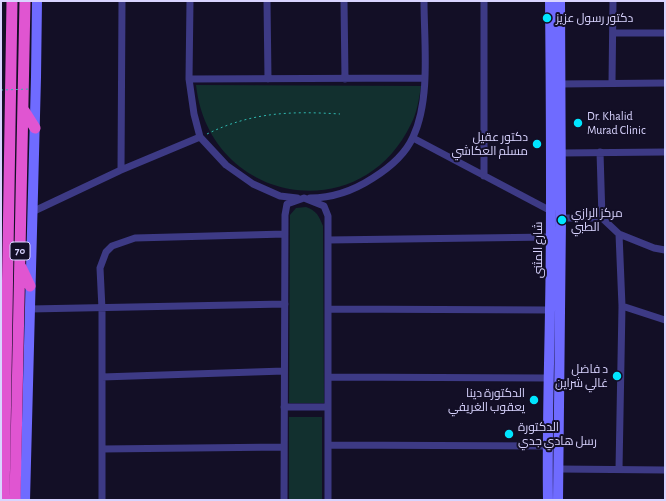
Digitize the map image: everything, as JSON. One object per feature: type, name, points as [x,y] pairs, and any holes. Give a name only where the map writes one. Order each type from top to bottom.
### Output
[{"type":"highway","name":"70","points":[[4,500],[12,1]]},
{"type":"highway","name":"70","points":[[15,500],[25,1]]},
{"type":"highway","points":[[24,109],[35,128]]},
{"type":"highway","points":[[1,258],[8,246]]},
{"type":"highway","points":[[20,265],[30,286]]},
{"type":"main road","points":[[25,500],[37,1]]},
{"type":"main road","name":"شارع المثنى","points":[[550,1],[556,188],[561,218],[558,500]]},
{"type":"main road","name":"شارع المثنى","points":[[556,175],[561,153],[560,1]]},
{"type":"main road","name":"شارع المثنى","points":[[548,500],[547,446],[551,211],[556,188]]},
{"type":"main road","points":[[548,405],[554,410],[560,405]]},
{"type":"main road","points":[[548,422],[553,418],[560,420]]},
{"type":"street","points":[[121,170],[122,1]]},
{"type":"street","points":[[190,1],[189,79],[194,114],[200,138],[226,165],[252,184],[280,196],[304,198],[339,195],[359,187],[385,170],[400,156],[413,138],[421,111],[425,78],[424,1]]},
{"type":"street","points":[[267,1],[268,79]]},
{"type":"street","points":[[344,1],[345,79]]},
{"type":"street","points":[[484,1],[484,176]]},
{"type":"street","points":[[612,82],[613,1]]},
{"type":"street","points":[[612,33],[665,33]]},
{"type":"street","points":[[189,79],[425,78]]},
{"type":"street","points":[[560,84],[612,82],[665,83]]},
{"type":"street","points":[[32,212],[121,170],[200,138]]},
{"type":"street","points":[[413,138],[551,211]]},
{"type":"street","points":[[600,152],[602,218]]},
{"type":"street","points":[[561,153],[665,152]]},
{"type":"street","points":[[284,500],[285,215],[287,204],[304,198],[320,204],[327,211],[328,500]]},
{"type":"street","points":[[561,218],[602,218],[619,234],[654,248],[665,250]]},
{"type":"street","points":[[102,500],[102,309],[100,268],[102,260],[112,246],[122,241],[135,238],[285,234]]},
{"type":"street","points":[[619,234],[622,306],[619,469]]},
{"type":"street","points":[[328,240],[551,236]]},
{"type":"street","points":[[30,309],[102,309],[285,304]]},
{"type":"street","points":[[622,306],[665,320]]},
{"type":"street","points":[[328,310],[550,310]]},
{"type":"street","points":[[102,377],[284,371]]},
{"type":"street","points":[[328,377],[548,378]]},
{"type":"street","points":[[284,407],[328,407]]},
{"type":"street","points":[[328,445],[547,446]]},
{"type":"street","points":[[102,449],[284,447]]},
{"type":"street","points":[[559,469],[665,470]]},
{"type":"path","points":[[1,90],[32,89]]},
{"type":"path","points":[[200,138],[230,123],[263,115],[290,112],[340,114]]},
{"type":"green space","points":[[196,85],[421,86],[418,106],[413,120],[388,158],[358,180],[324,190],[289,189],[256,177],[228,156],[207,125]]},
{"type":"green space","points":[[306,207],[313,210],[317,214],[323,226],[324,403],[289,403],[290,215],[296,208]]},
{"type":"green space","points":[[289,417],[322,417],[322,500],[289,500]]},
{"type":"place","name":"دكتور رسول عزيز","points":[[547,18]]},
{"type":"place","name":"Dr. Khalid Murad Clinic","points":[[578,123]]},
{"type":"place","name":"دكتور عقيل مسلم العكاشي","points":[[537,144]]},
{"type":"place","name":"مركز الرازي الطبي","points":[[562,220]]},
{"type":"place","name":"د فاضل غالي شراين","points":[[617,376]]},
{"type":"place","name":"الدكتورة دينا يعقوب الغريفي","points":[[534,400]]},
{"type":"place","name":"الدكتورة رسل هادي جدي","points":[[509,434]]}]
